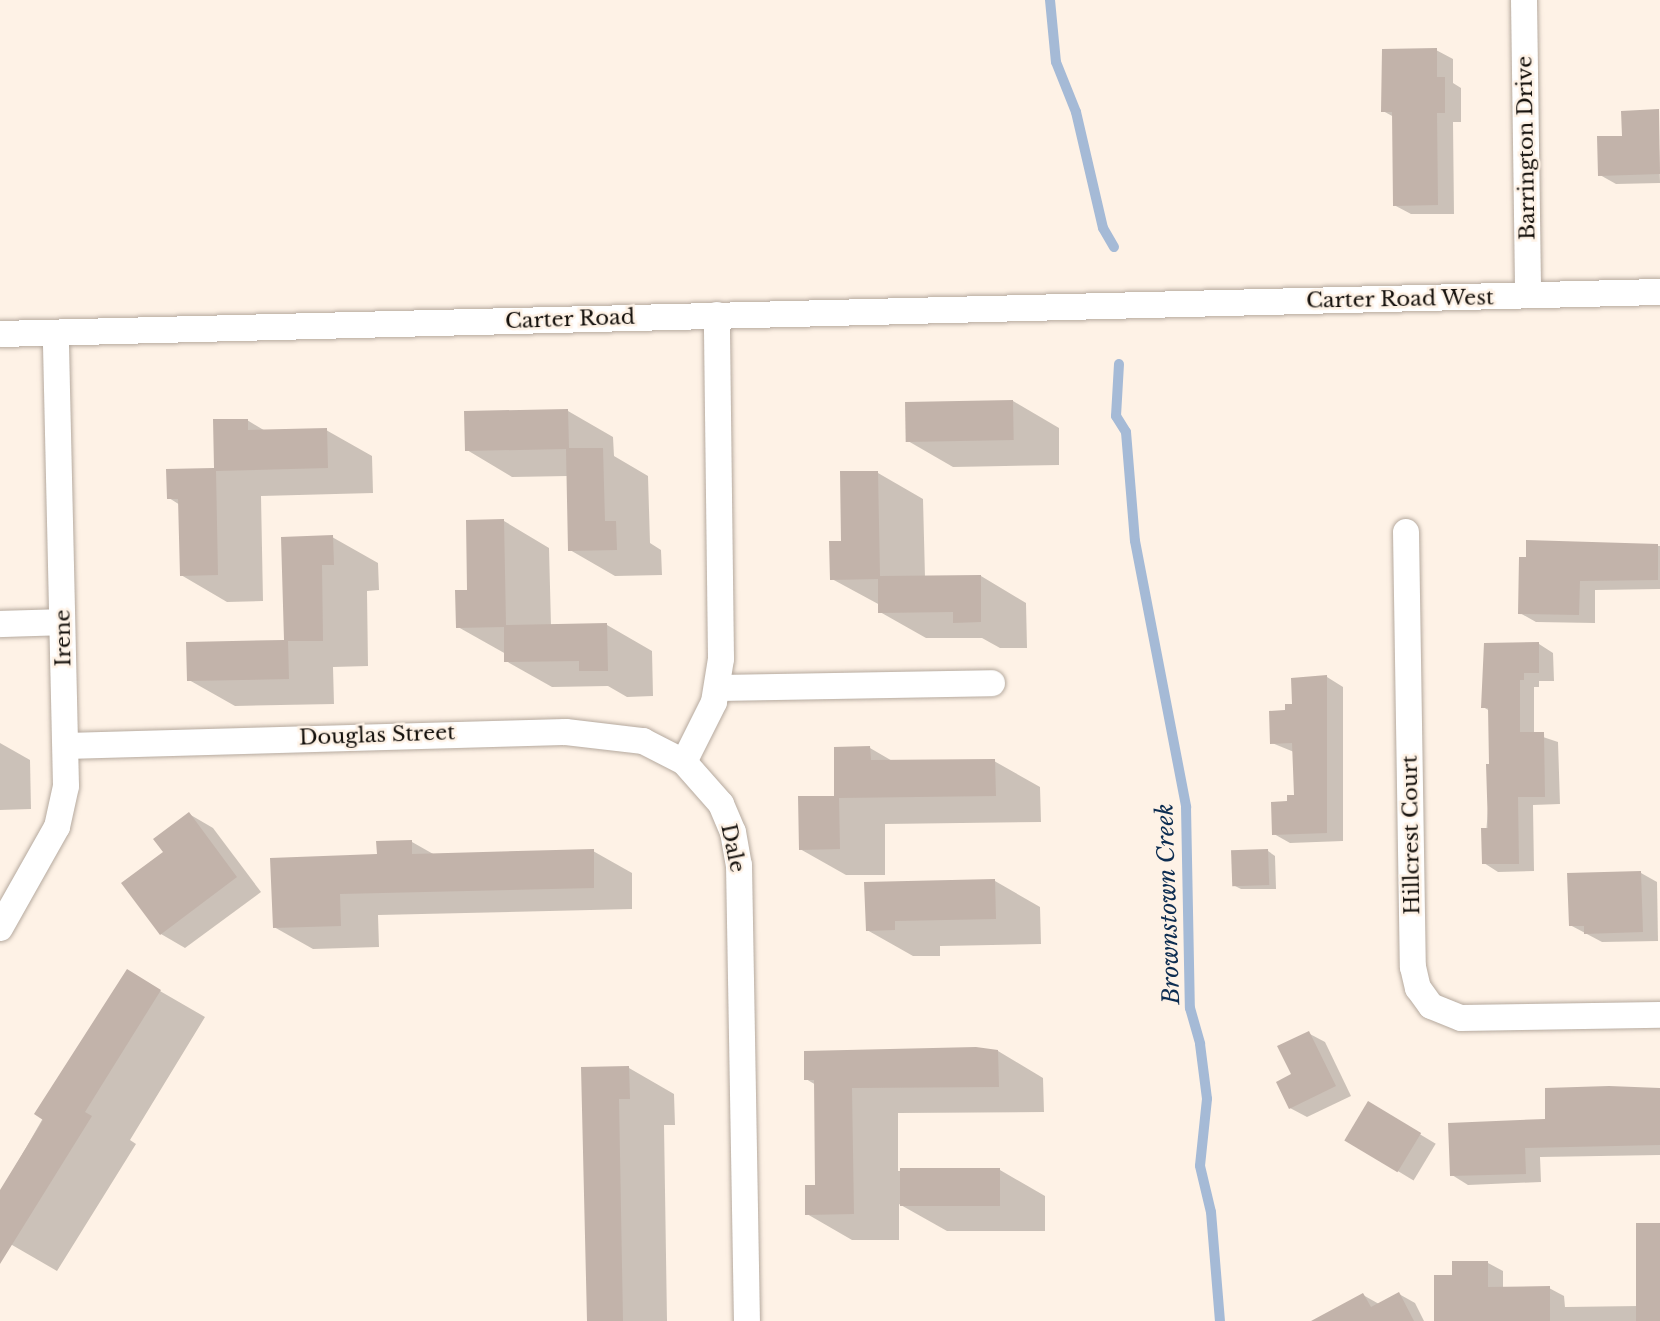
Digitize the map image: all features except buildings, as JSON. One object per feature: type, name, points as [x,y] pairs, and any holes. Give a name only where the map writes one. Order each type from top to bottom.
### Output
[{"type":"street","name":"Barrington Drive","points":[[1524,0],[1528,295]]},
{"type":"street","name":"Carter Road West","points":[[1139,304],[1660,292]]},
{"type":"street","name":"Carter Road","points":[[0,334],[1139,304]]},
{"type":"street","points":[[684,762],[718,688],[717,315]]},
{"type":"street","name":"Irene","points":[[0,928],[57,827],[66,786],[56,333]]},
{"type":"street","name":"Hillcrest Court","points":[[1406,532],[1413,967],[1418,988],[1431,1006],[1461,1018],[1660,1015]]},
{"type":"street","points":[[0,624],[62,622]]},
{"type":"street","points":[[718,688],[992,683]]},
{"type":"street","name":"Douglas Street","points":[[65,746],[566,732],[643,741],[684,762]]},
{"type":"street","name":"Dale","points":[[684,762],[721,804],[733,832],[739,865],[747,1321]]},
{"type":"waterway","name":"Brownstown Creek","points":[[1050,0],[1056,62],[1076,112],[1103,228],[1114,247]]},
{"type":"waterway","name":"Brownstown Creek","points":[[1119,364],[1116,416],[1126,432],[1135,541],[1186,807],[1190,1008],[1200,1044],[1207,1099],[1200,1166],[1211,1212],[1220,1321]]}]
